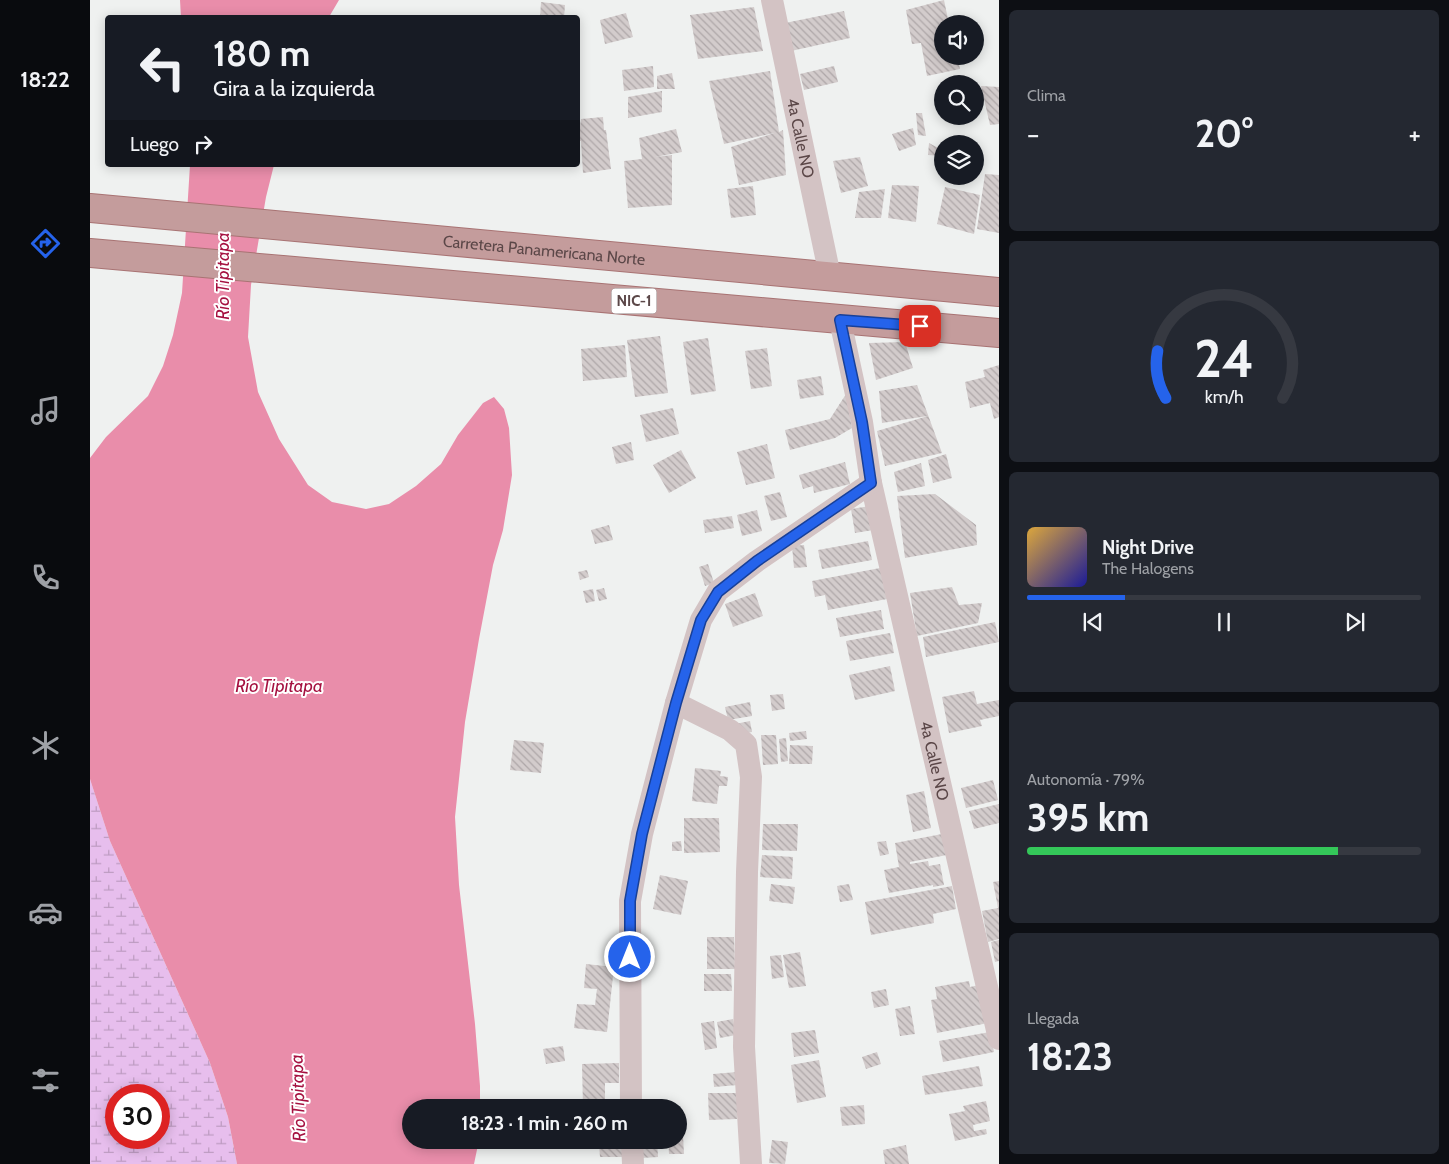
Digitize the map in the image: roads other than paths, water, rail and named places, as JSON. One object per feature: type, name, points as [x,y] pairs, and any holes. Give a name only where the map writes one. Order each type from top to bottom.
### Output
[{"type":"highway","name":"Carretera Panamericana Norte","points":[[90,208],[999,292]]},
{"type":"highway","name":"NIC-1","points":[[90,253],[999,333]]},
{"type":"street","name":"4a Calle NO","points":[[772,0],[830,276]]},
{"type":"street","name":"4a Calle NO","points":[[840,320],[862,422],[871,483],[999,1039]]},
{"type":"street","points":[[631,1099],[630,901],[642,834],[676,703],[701,620],[718,592],[757,561],[871,483]]},
{"type":"street","points":[[676,703],[730,730],[746,744],[751,777],[747,872],[744,1047],[751,1164]]},
{"type":"street","points":[[632,1149],[633,1164]]},
{"type":"water","points":[[180,0],[339,0],[330,15],[181,15]]},
{"type":"water","name":"Río Tipitapa","points":[[190,167],[274,167],[266,197],[251,285],[248,337],[258,392],[279,439],[308,485],[332,502],[366,509],[389,504],[416,486],[441,464],[458,435],[483,403],[494,397],[504,409],[509,428],[512,475],[503,530],[493,565],[465,722],[455,817],[459,885],[475,1024],[480,1099],[402,1099],[402,1149],[477,1149],[474,1164],[237,1164],[228,1117],[210,1063],[110,841],[90,779],[90,458],[106,437],[148,396],[163,366],[173,335],[182,293]]}]
